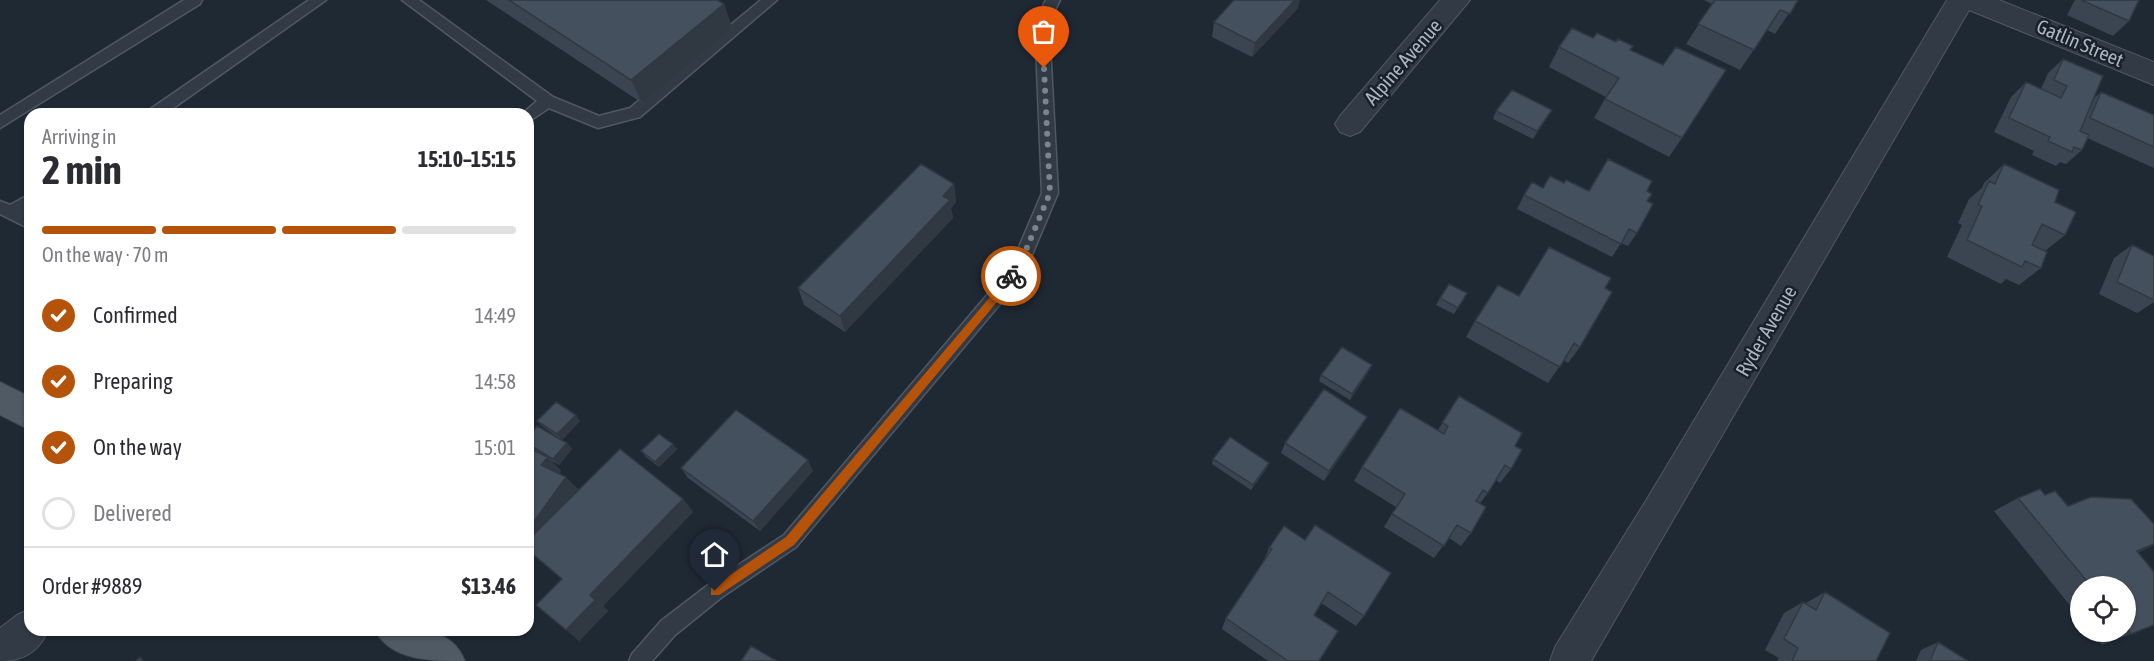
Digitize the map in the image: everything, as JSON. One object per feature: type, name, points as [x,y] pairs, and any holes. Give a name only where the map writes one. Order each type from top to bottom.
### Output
[{"type":"main road","points":[[0,397],[24,411]]},
{"type":"main road","points":[[404,636],[446,661]]},
{"type":"street","name":"Alpine Avenue","points":[[1350,124],[1456,0]]},
{"type":"street","name":"Ryder Avenue","points":[[1572,660],[1961,0]]},
{"type":"street","name":"Gatlin Street","points":[[1972,0],[2154,74]]},
{"type":"street","points":[[0,652],[24,633]]},
{"type":"lane","points":[[0,122],[195,0]]},
{"type":"lane","points":[[163,108],[319,0]]},
{"type":"lane","points":[[409,0],[548,101],[598,122],[635,113],[770,0]]},
{"type":"lane","points":[[639,661],[668,628],[715,591],[790,541],[999,293],[1023,257],[1050,193],[1043,45],[1044,18],[1053,0]]},
{"type":"lane","points":[[534,112],[548,101]]},
{"type":"lane","points":[[6,210],[24,202]]},
{"type":"lane","points":[[6,210],[24,220]]},
{"type":"building","points":[[509,0],[717,0],[724,4],[631,80]]},
{"type":"building","points":[[1234,0],[1295,0],[1255,43],[1214,22]]},
{"type":"building","points":[[1715,0],[1798,0],[1790,14],[1780,10],[1754,50],[1698,24]]},
{"type":"building","points":[[2081,0],[2139,0],[2129,21]]},
{"type":"building","points":[[1572,28],[1593,38],[1597,33],[1616,42],[1618,39],[1633,46],[1630,50],[1663,65],[1676,47],[1726,70],[1682,138],[1605,99],[1619,78],[1559,47]]},
{"type":"building","points":[[2063,59],[2103,76],[2080,131],[2089,135],[2082,150],[2074,147],[2072,152],[2048,141],[2050,137],[2009,118],[2026,82],[2061,98],[2067,86],[2054,80]]},
{"type":"building","points":[[1512,90],[1552,110],[1537,131],[1496,111]]},
{"type":"building","points":[[2101,92],[2154,115],[2154,147],[2090,118]]},
{"type":"building","points":[[1608,159],[1652,181],[1647,191],[1652,194],[1647,201],[1653,204],[1637,233],[1629,229],[1621,244],[1524,195],[1532,182],[1543,188],[1550,176],[1564,183],[1566,180],[1589,191]]},
{"type":"building","points":[[921,164],[954,184],[943,196],[950,200],[840,316],[798,288]]},
{"type":"building","points":[[2004,164],[2059,190],[2055,202],[2076,212],[2065,235],[2042,224],[2032,245],[2047,252],[2041,268],[2025,261],[2022,267],[1967,240],[1982,206],[1978,205],[1989,181],[1995,184]]},
{"type":"building","points":[[2132,245],[2154,256],[2154,300],[2117,282]]},
{"type":"building","points":[[1549,247],[1611,278],[1605,288],[1612,292],[1580,347],[1574,343],[1560,367],[1475,321],[1498,285],[1519,296]]},
{"type":"building","points":[[1449,284],[1467,293],[1458,308],[1440,298]]},
{"type":"building","points":[[1342,347],[1372,365],[1352,394],[1321,375]]},
{"type":"building","points":[[1324,389],[1367,417],[1329,471],[1285,443]]},
{"type":"building","points":[[1459,396],[1522,433],[1515,446],[1522,450],[1511,469],[1505,465],[1488,493],[1483,490],[1476,501],[1486,507],[1471,533],[1457,525],[1444,546],[1392,514],[1405,494],[1362,467],[1400,408],[1444,434],[1448,426],[1442,423]]},
{"type":"building","points":[[556,402],[576,415],[557,434],[537,421]]},
{"type":"building","points":[[736,410],[808,460],[753,521],[681,468]]},
{"type":"building","points":[[537,426],[567,443],[553,459],[534,448],[534,430]]},
{"type":"building","points":[[659,434],[673,444],[655,462],[641,451]]},
{"type":"building","points":[[1230,437],[1269,463],[1253,485],[1213,459]]},
{"type":"building","points":[[620,449],[683,499],[590,595],[595,600],[566,630],[536,605],[562,579],[534,555],[534,534]]},
{"type":"building","points":[[534,451],[548,457],[541,465],[566,477],[534,522]]},
{"type":"building","points":[[2040,489],[2045,495],[2055,491],[2068,506],[2091,497],[2131,499],[2154,524],[2154,544],[2137,551],[2154,572],[2154,625],[2136,632],[2136,576],[2083,576],[2018,498]]},
{"type":"building","points":[[1315,525],[1391,573],[1364,616],[1328,592],[1314,615],[1338,631],[1319,661],[1288,661],[1226,618],[1272,549],[1269,548],[1284,526],[1305,540]]},
{"type":"building","points":[[1825,592],[1890,633],[1876,661],[1792,661],[1798,648],[1784,639],[1803,602],[1816,610]]},
{"type":"building","points":[[1938,642],[1968,661],[1930,661]]},
{"type":"building","points":[[751,646],[777,661],[741,661]]},
{"type":"way so far","points":[[1011,276],[1023,257],[1050,193],[1044,68]]},
{"type":"route","points":[[715,591],[790,541],[1011,276]]}]
